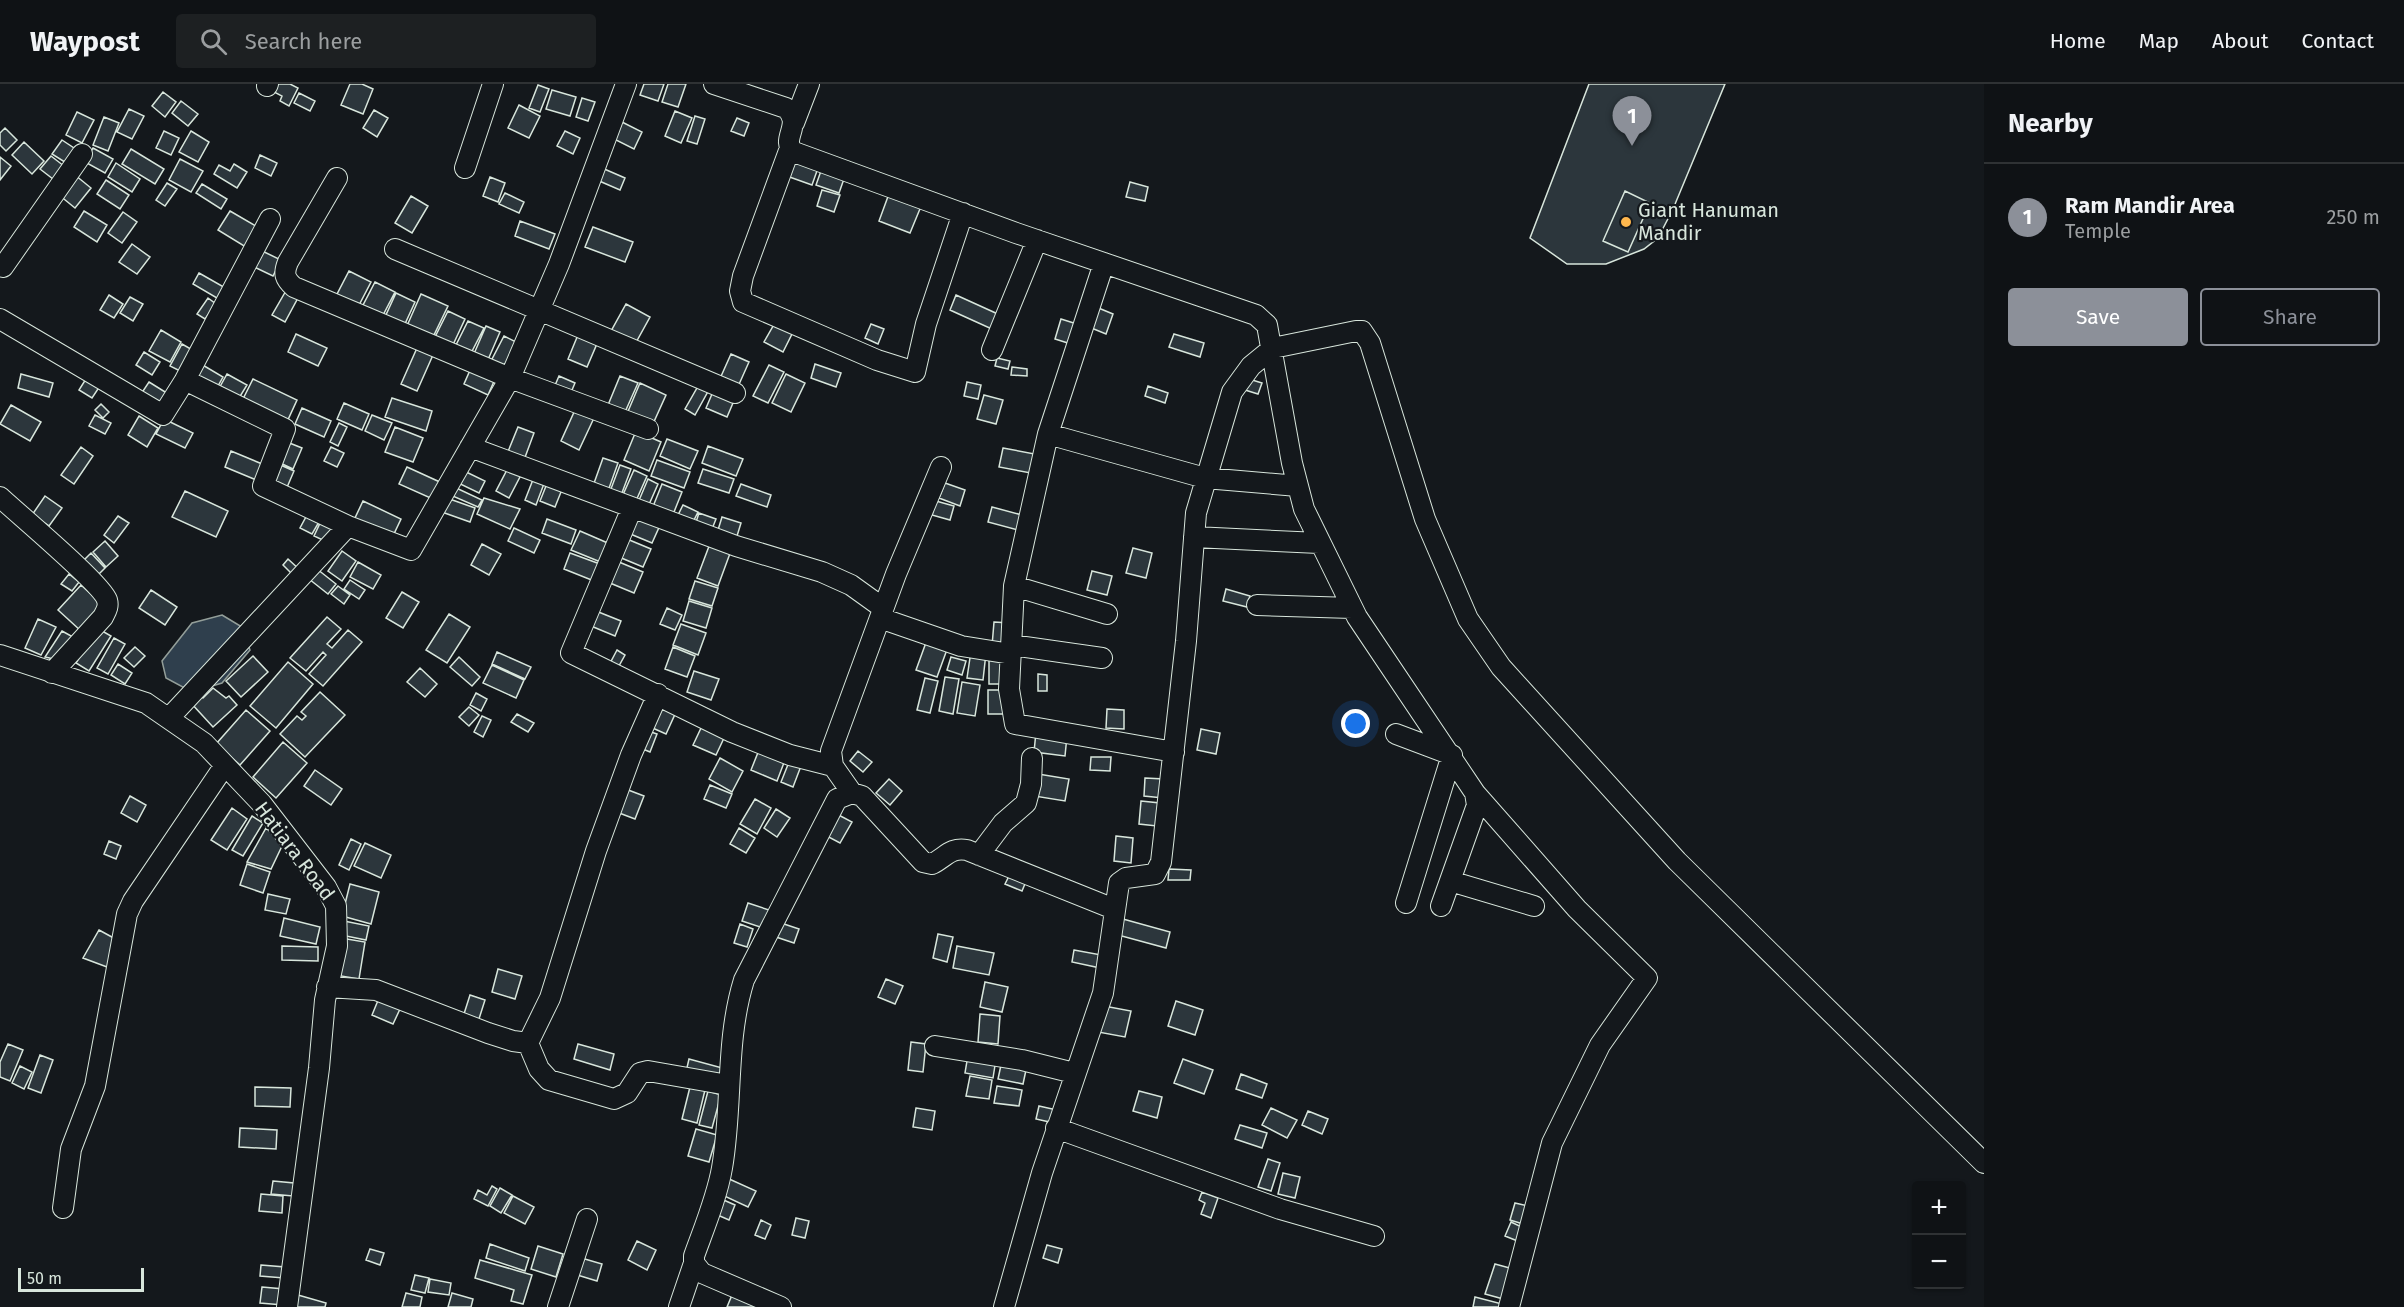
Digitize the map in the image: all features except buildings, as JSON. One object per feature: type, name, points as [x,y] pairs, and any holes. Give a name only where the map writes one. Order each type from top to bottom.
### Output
[{"type":"street","points":[[465,168],[493,84]]},
{"type":"street","points":[[185,380],[285,429],[263,486],[348,526],[411,550],[510,378],[626,84]]},
{"type":"street","points":[[714,84],[786,108],[792,114],[795,123]]},
{"type":"street","points":[[809,84],[789,141],[790,148],[743,276],[740,291],[743,302],[877,360],[915,372],[926,324],[963,213]]},
{"type":"street","points":[[790,148],[1037,240],[1256,315],[1267,325],[1277,347],[1298,486],[1304,509],[1352,608],[1452,755],[1475,793],[1577,909],[1647,978],[1600,1045],[1552,1143],[1509,1307]]},
{"type":"street","points":[[0,265],[3,267],[82,154]]},
{"type":"street","points":[[337,178],[288,262],[284,272],[286,281],[294,287],[510,378],[648,429]]},
{"type":"street","points":[[0,319],[163,415],[185,380],[270,219]]},
{"type":"street","points":[[992,350],[1037,240]]},
{"type":"street","points":[[395,249],[735,393]]},
{"type":"street","points":[[1104,263],[1048,434],[1014,586],[1010,689],[1015,724],[1174,752]]},
{"type":"street","points":[[1004,1307],[1056,1128],[1103,993],[1119,883],[1126,878],[1155,874],[1159,869],[1174,752],[1196,513],[1232,392],[1251,366],[1277,347],[1362,331],[1370,343],[1386,390],[1425,519],[1468,619],[1501,667],[1677,861],[1984,1164]]},
{"type":"street","points":[[1048,434],[1206,477],[1298,486]]},
{"type":"street","points":[[470,447],[736,546],[822,572],[850,585],[881,613],[961,646],[1101,658]]},
{"type":"street","points":[[941,467],[881,613],[831,752],[833,766],[852,793],[862,796],[923,861],[932,864],[949,851],[958,848],[1114,909]]},
{"type":"street","points":[[0,497],[85,574],[107,599],[108,608],[103,617],[52,673]]},
{"type":"street","points":[[632,508],[571,653],[732,732],[790,755],[833,766]]},
{"type":"street","points":[[169,718],[348,526]]},
{"type":"street","points":[[1194,537],[1319,543]]},
{"type":"street","points":[[1014,586],[1107,614]]},
{"type":"street","points":[[1257,605],[1352,608]]},
{"type":"street","name":"Hatiara Road","points":[[0,655],[147,703],[204,743],[262,804],[326,888],[336,906],[337,946],[327,987],[287,1307]]},
{"type":"street","points":[[658,694],[596,851],[550,998],[528,1043],[538,1069],[549,1080],[614,1099],[627,1093],[640,1073],[648,1071],[728,1085]]},
{"type":"street","points":[[1396,734],[1452,755]]},
{"type":"street","points":[[1406,903],[1452,755]]},
{"type":"street","points":[[979,855],[1003,823],[1026,803],[1031,784],[1032,758]]},
{"type":"street","points":[[63,1208],[71,1149],[95,1086],[127,914],[133,901],[225,765]]},
{"type":"street","points":[[679,1307],[722,1169],[735,1016],[744,980],[837,799],[852,793]]},
{"type":"street","points":[[1441,906],[1477,805],[1475,793]]},
{"type":"street","points":[[1450,881],[1533,906]]},
{"type":"street","points":[[327,987],[376,990],[488,1033],[528,1043]]},
{"type":"street","points":[[934,1046],[1022,1060],[1074,1073]]},
{"type":"street","points":[[1056,1128],[1280,1209],[1374,1236]]},
{"type":"street","points":[[558,1307],[587,1219]]},
{"type":"street","points":[[694,1263],[702,1273],[781,1307]]},
{"type":"water","points":[[222,615],[242,627],[250,650],[222,683],[192,692],[166,678],[162,661],[192,623]]},
{"type":"place","name":"Ram Mandir Area","points":[[1632,146]]},
{"type":"place","name":"Giant Hanuman Mandir","points":[[1626,222]]}]
